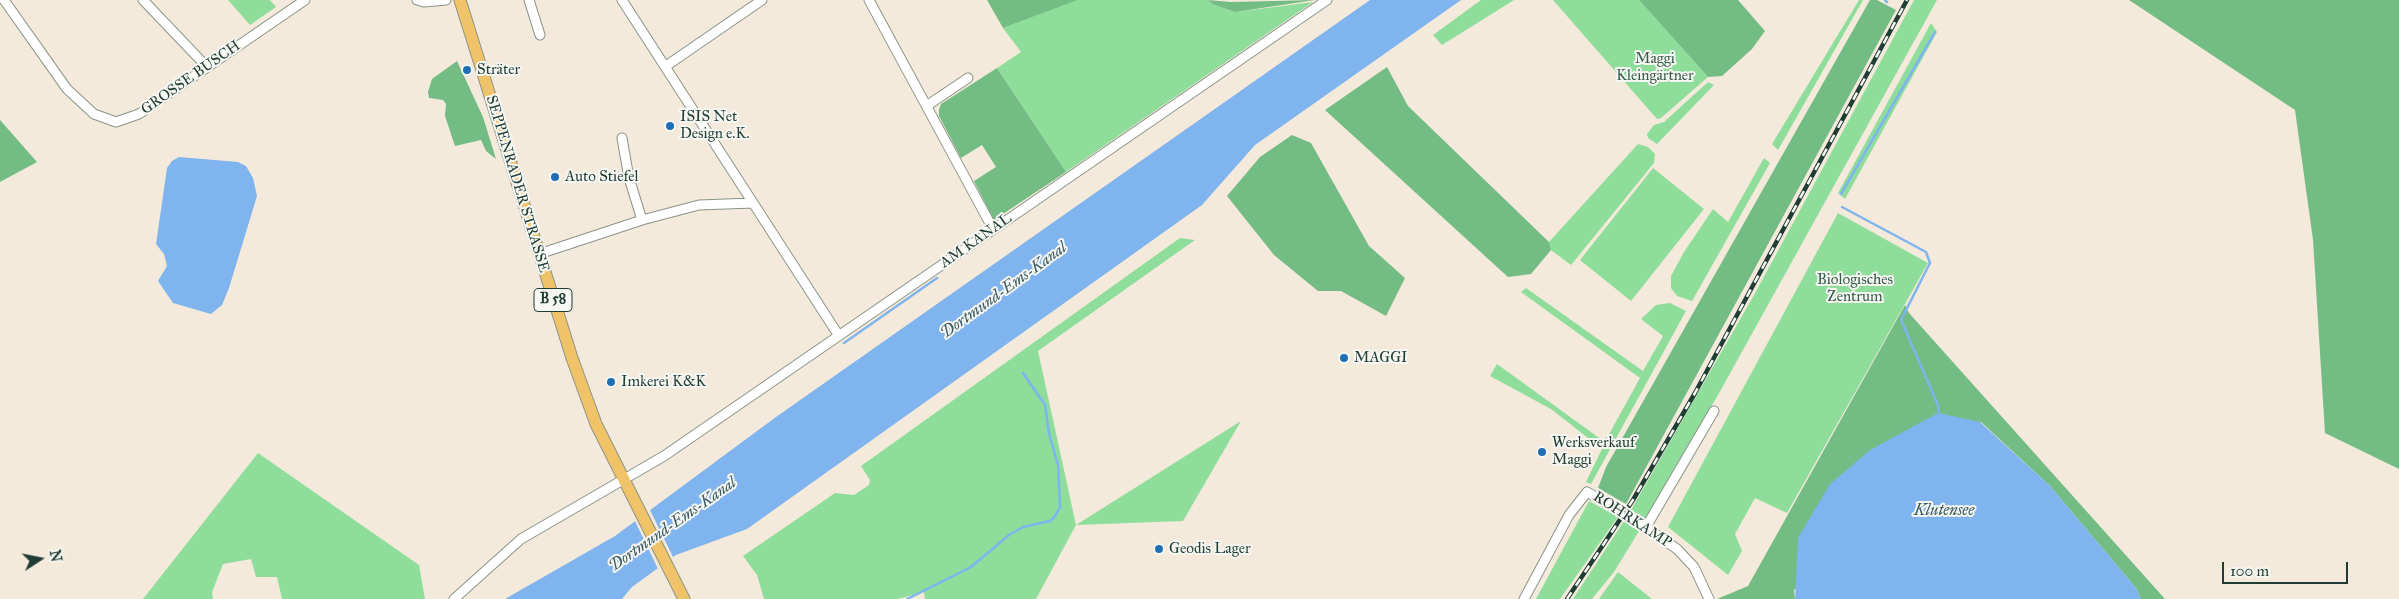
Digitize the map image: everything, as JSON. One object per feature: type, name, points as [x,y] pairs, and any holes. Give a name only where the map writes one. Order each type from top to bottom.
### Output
[{"type":"main road","name":"SEPPENRADER STRASSE","points":[[460,0],[572,358],[596,424],[684,599]]},
{"type":"street","name":"GROSSE BUSCH","points":[[4,0],[67,90],[94,114],[116,122],[139,114],[305,0]]},
{"type":"street","points":[[143,0],[207,67]]},
{"type":"street","points":[[417,0],[424,2],[446,0]]},
{"type":"street","points":[[529,0],[540,35]]},
{"type":"street","points":[[622,0],[741,181],[839,336]]},
{"type":"street","points":[[666,66],[762,0]]},
{"type":"street","points":[[870,0],[994,229]]},
{"type":"street","name":"AM KANAL","points":[[454,599],[521,539],[664,456],[1327,0]]},
{"type":"street","points":[[928,105],[968,78]]},
{"type":"street","points":[[622,138],[629,178],[642,220]]},
{"type":"street","points":[[539,254],[642,220],[699,205],[753,202]]},
{"type":"street","points":[[1646,526],[1714,411]]},
{"type":"street","name":"ROHRKAMP","points":[[1524,599],[1570,515],[1587,492],[1646,526],[1677,549],[1694,567],[1709,599]]},
{"type":"green space","points":[[228,0],[270,0],[276,7],[250,25]]},
{"type":"green space","points":[[987,0],[1077,0],[1003,28]]},
{"type":"green space","points":[[1075,0],[1208,0],[1212,4],[1235,12],[1313,2],[1066,172],[997,68],[1021,52],[1003,28]]},
{"type":"green space","points":[[1208,0],[1231,2],[1315,0],[1235,12],[1212,4]]},
{"type":"green space","points":[[1481,0],[1514,0],[1442,45],[1433,35]]},
{"type":"green space","name":"Maggi Kleingärtner","points":[[1553,0],[1639,0],[1708,77],[1661,118],[1657,119]]},
{"type":"green space","points":[[1639,0],[1738,0],[1765,31],[1752,49],[1722,76],[1708,77]]},
{"type":"green space","points":[[1859,0],[1863,0],[1778,150],[1772,144]]},
{"type":"green space","points":[[1870,0],[1877,0],[1896,10],[1626,504],[1598,488],[1606,467]]},
{"type":"green space","points":[[1914,0],[1937,0],[1718,395],[1646,519],[1631,510],[1754,295]]},
{"type":"green space","points":[[2129,0],[2399,0],[2399,469],[2325,433],[2313,240],[2295,110]]},
{"type":"green space","points":[[1931,23],[1937,32],[1845,199],[1838,193]]},
{"type":"green space","points":[[457,61],[483,117],[496,159],[486,151],[481,140],[455,146],[445,116],[446,104],[443,100],[429,98],[428,92],[432,79]]},
{"type":"green space","points":[[1387,67],[1408,106],[1549,242],[1551,250],[1531,274],[1508,277],[1325,110]]},
{"type":"green space","points":[[997,68],[1066,172],[994,220],[974,181],[996,167],[982,145],[961,158],[939,116],[939,110],[941,104]]},
{"type":"green space","points":[[1708,82],[1714,85],[1657,144],[1648,138],[1647,134],[1654,125],[1664,122]]},
{"type":"green space","points":[[0,120],[37,162],[0,182]]},
{"type":"green space","points":[[1292,135],[1311,143],[1369,246],[1405,278],[1386,316],[1341,291],[1318,291],[1274,255],[1227,196],[1260,157]]},
{"type":"green space","points":[[1638,144],[1648,147],[1655,154],[1654,163],[1571,265],[1551,250],[1549,242]]},
{"type":"green space","points":[[1764,158],[1770,163],[1692,301],[1677,296],[1671,288],[1671,276],[1684,252],[1713,209],[1728,222]]},
{"type":"green space","points":[[1653,168],[1704,209],[1631,301],[1580,260]]},
{"type":"green space","name":"Biologisches Zentrum","points":[[1838,213],[1928,263],[1787,513],[1755,498],[1735,534],[1742,551],[1728,575],[1668,527]]},
{"type":"green space","points":[[1180,238],[1195,240],[1038,351],[1076,525],[1036,599],[925,599],[924,592],[898,599],[764,599],[757,575],[743,556],[835,493],[854,495],[869,485],[870,480],[861,466]]},
{"type":"green space","points":[[1526,288],[1643,371],[1663,336],[1641,319],[1656,305],[1670,303],[1686,311],[1591,484],[1586,482],[1602,449],[1551,409],[1490,376],[1497,364],[1602,440],[1608,436],[1640,378],[1521,292]]},
{"type":"green space","points":[[1905,305],[1909,313],[2165,599],[2141,599],[2136,588],[2050,486],[1981,422],[1794,590],[1795,599],[1717,599],[1748,586]]},
{"type":"green space","points":[[1241,421],[1183,521],[1076,525]]},
{"type":"green space","points":[[258,453],[419,565],[425,599],[282,599],[277,577],[256,577],[251,559],[223,564],[212,592],[213,599],[143,599]]},
{"type":"green space","points":[[1589,501],[1618,517],[1560,599],[1536,599]]},
{"type":"green space","points":[[1624,521],[1639,531],[1614,572],[1592,599],[1573,599]]},
{"type":"green space","points":[[1618,572],[1652,599],[1599,599]]},
{"type":"water","name":"Dortmund-Ems-Kanal","points":[[1370,0],[1461,0],[1255,145],[1202,205],[747,529],[676,555],[632,587],[622,599],[505,599],[615,536],[776,417]]},
{"type":"water","points":[[179,157],[238,162],[246,166],[253,178],[257,196],[229,288],[222,305],[211,314],[173,303],[158,281],[167,266],[164,254],[156,244],[167,168],[172,161]]},
{"type":"water","name":"Klutensee","points":[[1938,413],[1980,422],[2050,486],[2136,588],[2141,599],[1795,599],[1798,538],[1830,484],[1870,450]]},
{"type":"pier","points":[[649,508],[674,559],[659,571],[634,519]]},
{"type":"waterway","points":[[1841,194],[1935,32]]},
{"type":"waterway","points":[[1842,207],[1926,252],[1930,263],[1901,320],[1938,405],[1939,415]]},
{"type":"waterway","points":[[844,343],[937,278]]},
{"type":"waterway","points":[[907,599],[971,567],[1009,535],[1023,527],[1050,521],[1060,507],[1058,465],[1049,434],[1045,405],[1023,373]]},
{"type":"railway","points":[[1567,599],[1633,500],[1695,393],[1907,0]]},
{"type":"place","name":"Sträter","points":[[467,70]]},
{"type":"place","name":"ISIS Net Design e.K.","points":[[670,126]]},
{"type":"place","name":"Auto Stiefel","points":[[555,177]]},
{"type":"place","name":"MAGGI","points":[[1344,358]]},
{"type":"place","name":"Imkerei K&K","points":[[611,382]]},
{"type":"place","name":"Werksverkauf Maggi","points":[[1542,452]]},
{"type":"place","name":"Geodis Lager","points":[[1159,549]]}]
